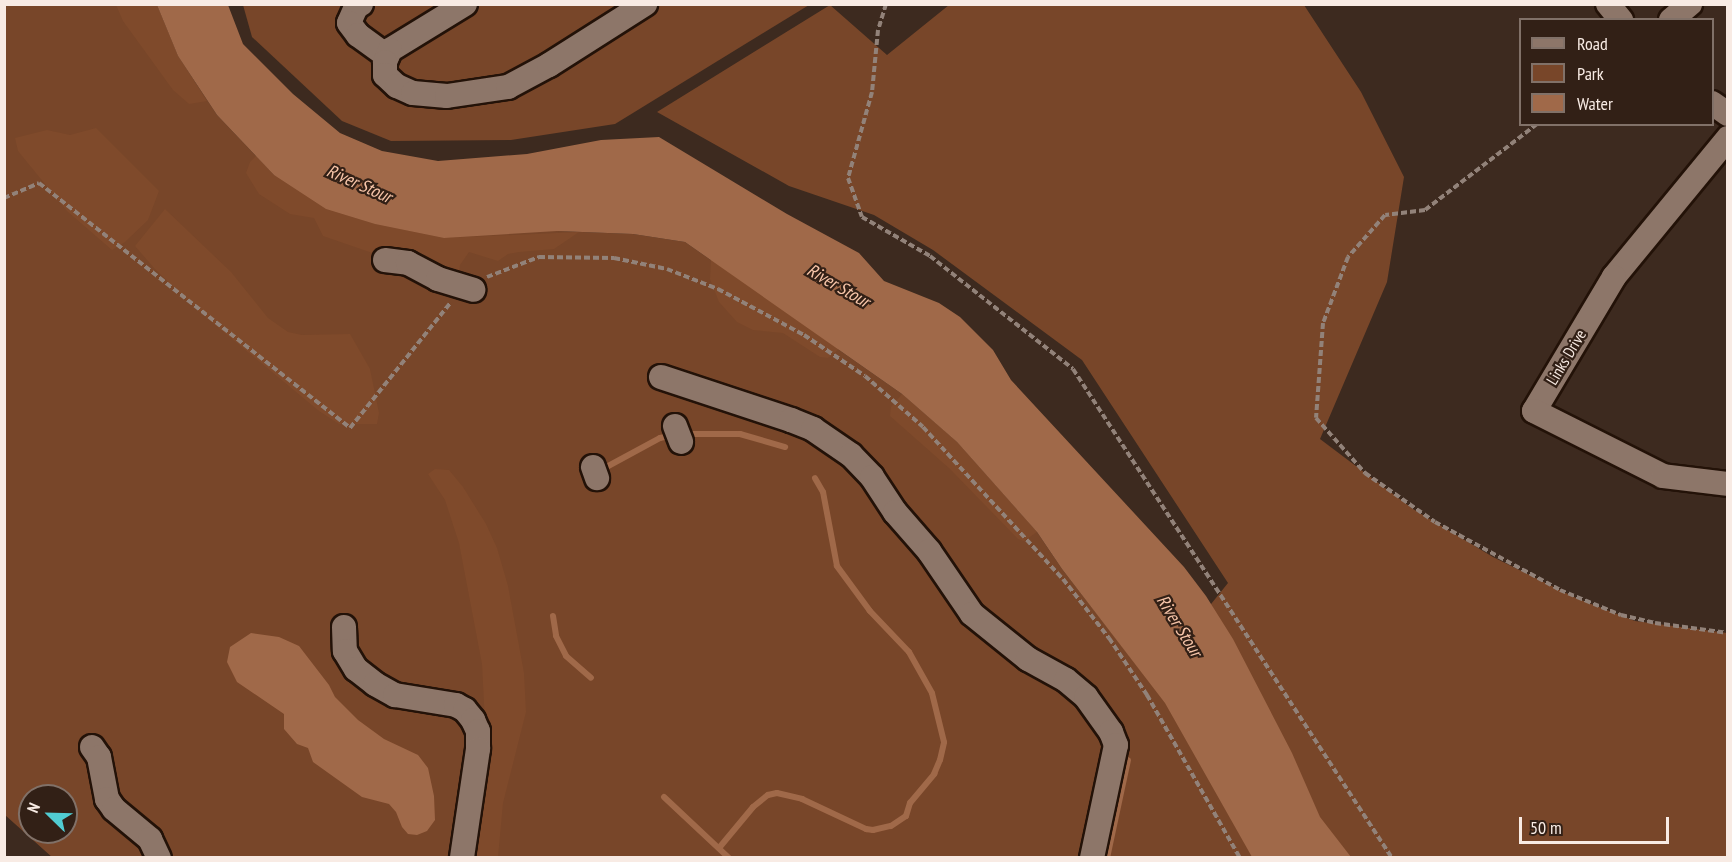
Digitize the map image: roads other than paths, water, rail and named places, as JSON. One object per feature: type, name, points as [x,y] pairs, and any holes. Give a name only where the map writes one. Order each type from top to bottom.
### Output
[{"type":"street","points":[[361,4],[356,7],[349,23],[358,35],[387,56]]},
{"type":"street","points":[[465,4],[390,50],[385,75],[397,87],[413,93],[447,96],[508,87],[549,65],[645,4]]},
{"type":"street","points":[[1608,4],[1619,18]]},
{"type":"street","points":[[1673,18],[1690,4]]},
{"type":"street","points":[[1714,104],[1728,114]]},
{"type":"street","name":"Links Drive","points":[[1728,138],[1614,277],[1534,411],[1663,476],[1728,484]]},
{"type":"street","points":[[385,260],[408,263],[438,279],[473,290]]},
{"type":"street","points":[[661,377],[813,429],[851,455],[872,477],[895,512],[929,551],[972,614],[1028,659],[1066,680],[1086,697],[1111,732],[1116,745],[1092,858]]},
{"type":"street","points":[[344,627],[345,651],[356,669],[375,684],[395,695],[456,705],[465,710],[478,731],[478,749],[462,858]]},
{"type":"street","points":[[92,747],[99,757],[107,799],[114,809],[150,839],[159,858]]},
{"type":"water","name":"River Stour","points":[[157,5],[228,5],[243,44],[293,94],[340,133],[382,151],[438,161],[527,154],[601,140],[659,137],[787,214],[859,253],[884,281],[939,303],[960,317],[993,350],[1011,380],[1184,567],[1206,596],[1233,639],[1292,753],[1320,817],[1351,857],[1252,857],[1165,703],[1062,569],[1037,532],[957,442],[902,394],[685,242],[633,234],[557,231],[444,238],[375,224],[326,209],[274,175],[217,115],[178,56]]},
{"type":"water","points":[[251,633],[279,637],[299,646],[329,685],[335,697],[358,720],[384,739],[418,755],[428,768],[434,796],[435,820],[427,831],[417,835],[408,834],[389,804],[362,797],[313,762],[308,748],[297,744],[284,729],[284,714],[237,682],[227,662],[230,647]]},
{"type":"waterway","points":[[683,434],[740,434],[785,447]]},
{"type":"waterway","points":[[599,471],[660,438],[673,435]]},
{"type":"waterway","points":[[719,848],[753,807],[768,795],[777,793],[802,799],[866,829],[873,830],[891,826],[906,816],[910,803],[934,774],[940,760],[944,742],[932,693],[909,652],[870,611],[837,566],[823,492],[815,478]]},
{"type":"waterway","points":[[553,616],[556,636],[566,656],[591,678]]},
{"type":"waterway","points":[[1107,858],[1128,760]]},
{"type":"waterway","points":[[664,797],[729,858]]}]
